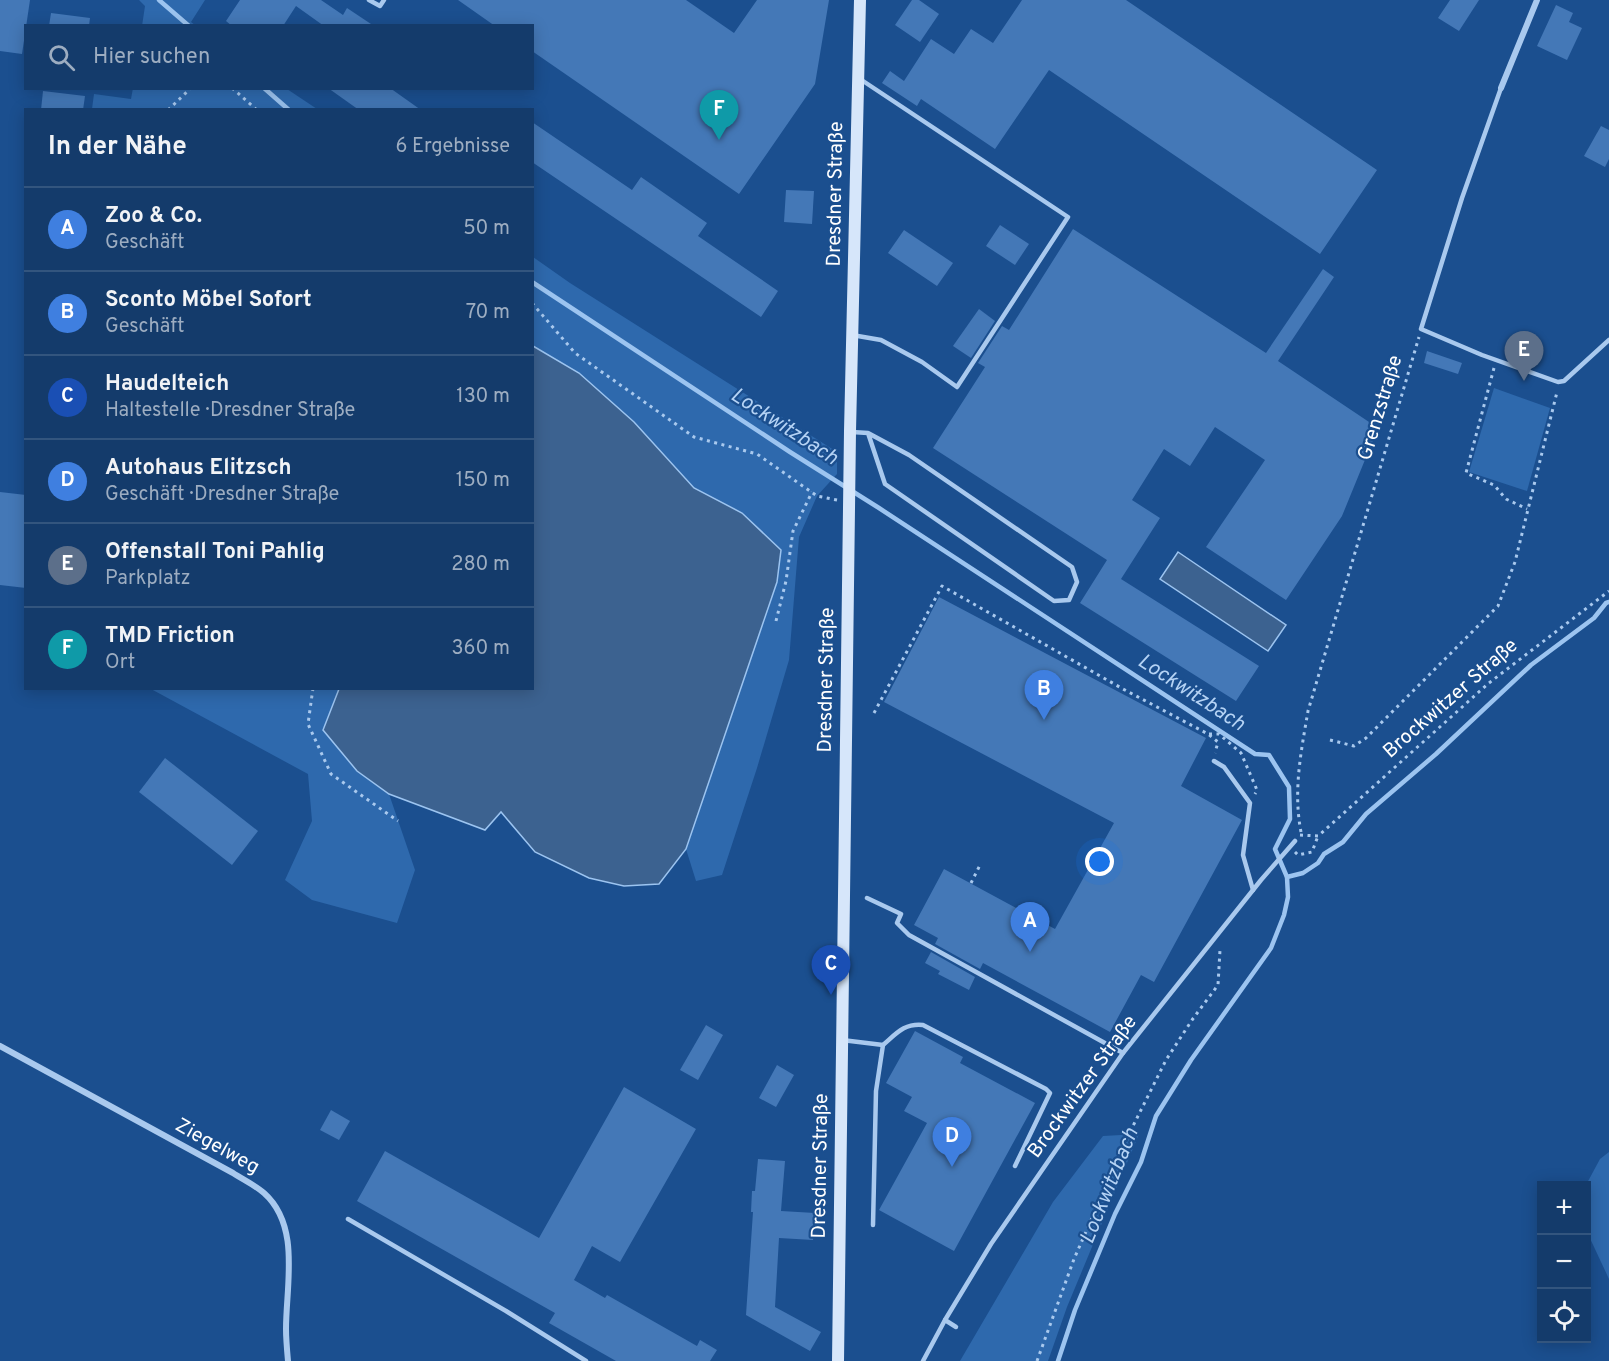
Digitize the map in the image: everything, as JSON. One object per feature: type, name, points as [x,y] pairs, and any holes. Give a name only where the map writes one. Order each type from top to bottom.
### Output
[{"type":"main road","name":"Dresdner Straße","points":[[838,1361],[849,477],[860,0]]},
{"type":"street","points":[[1501,88],[1537,0]]},
{"type":"street","name":"Ziegelweg","points":[[0,1046],[232,1173],[264,1193],[280,1215],[287,1238],[288,1361]]},
{"type":"lane","points":[[369,0],[380,6],[384,0]]},
{"type":"lane","points":[[852,335],[881,340],[922,362],[957,387],[1068,217],[858,77]]},
{"type":"lane","points":[[1501,88],[1462,198],[1421,329],[1496,360],[1558,382],[1564,381],[1609,340]]},
{"type":"lane","points":[[850,431],[867,434],[909,455],[1072,567],[1077,582],[1069,600],[1054,601],[885,484],[867,434]]},
{"type":"lane","points":[[1214,760],[1224,767],[1250,803],[1243,855],[1253,890]]},
{"type":"lane","name":"Brockwitzer Straße","points":[[923,1361],[991,1244],[1123,1053],[1269,870],[1295,841]]},
{"type":"lane","points":[[867,898],[901,914],[897,923],[909,935],[1123,1053]]},
{"type":"lane","points":[[873,1225],[876,1091],[883,1045],[912,1024],[923,1025],[1009,1069],[1050,1093],[1015,1166]]},
{"type":"lane","points":[[842,1040],[883,1045]]},
{"type":"lane","points":[[348,1219],[506,1311],[586,1361]]},
{"type":"lane","points":[[945,1320],[956,1327]]},
{"type":"path","points":[[170,108],[189,90]]},
{"type":"path","points":[[234,90],[255,108]]},
{"type":"path","points":[[534,305],[575,353],[694,437],[757,454],[817,496],[839,501],[849,511]]},
{"type":"path","name":"Grenzstraße","points":[[1301,834],[1297,812],[1298,762],[1308,711],[1421,329]]},
{"type":"path","points":[[1496,360],[1466,473],[1494,485],[1506,499],[1527,509]]},
{"type":"path","points":[[1330,741],[1354,746],[1366,738],[1498,606],[1515,562],[1556,402],[1558,382]]},
{"type":"path","points":[[776,621],[786,581],[793,531],[812,492]]},
{"type":"path","points":[[874,713],[942,586],[1123,689],[1208,734],[1218,742]]},
{"type":"path","name":"Brockwitzer Straße","points":[[1290,846],[1298,855],[1312,852],[1318,836],[1489,683],[1609,591]]},
{"type":"path","points":[[313,690],[308,724],[332,774],[398,821]]},
{"type":"path","points":[[1208,734],[1219,734],[1241,753],[1257,790],[1250,803]]},
{"type":"path","points":[[1295,841],[1301,834],[1318,836]]},
{"type":"path","points":[[971,883],[981,863]]},
{"type":"path","points":[[1036,1361],[1074,1259],[1129,1134],[1166,1060],[1218,986],[1220,950]]},
{"type":"shaded area","points":[[139,0],[205,0],[191,22],[194,24],[142,24],[145,6]]},
{"type":"shaded area","points":[[133,90],[288,90],[316,108],[92,108],[94,94],[131,99]]},
{"type":"shaded area","points":[[534,258],[570,283],[837,452],[837,474],[817,496],[799,537],[789,660],[722,875],[696,881],[686,849],[777,582],[781,550],[742,513],[694,488],[634,422],[579,373],[534,347]]},
{"type":"shaded area","points":[[534,347],[579,373],[634,422],[694,488],[742,513],[781,550],[777,582],[686,849],[659,884],[624,886],[589,878],[535,852],[501,812],[485,830],[389,794],[357,771],[323,730],[339,690],[534,690]]},
{"type":"shaded area","points":[[1494,388],[1550,408],[1527,491],[1469,472]]},
{"type":"shaded area","points":[[1178,552],[1286,625],[1268,651],[1160,579]]},
{"type":"shaded area","points":[[153,690],[339,690],[323,730],[357,771],[389,794],[415,870],[397,923],[312,900],[285,880],[312,821],[308,774]]},
{"type":"shaded area","points":[[1139,1134],[1067,1307],[1048,1361],[960,1361],[1053,1202],[1103,1136]]},
{"type":"shaded area","points":[[1609,1152],[1609,1279],[1591,1241],[1591,1181],[1588,1181],[1600,1159]]},
{"type":"building","points":[[0,0],[30,0],[26,24],[24,24],[22,54],[0,51]]},
{"type":"building","points":[[240,0],[321,0],[343,15],[347,8],[371,24],[321,24],[296,6],[284,24],[230,24],[226,21]]},
{"type":"building","points":[[458,0],[686,0],[734,33],[757,0],[829,0],[815,84],[739,194],[534,52],[534,24],[492,24]]},
{"type":"building","points":[[912,0],[919,0],[939,14],[920,42],[895,25]]},
{"type":"building","points":[[1022,0],[1126,0],[1377,170],[1320,254],[1049,70],[995,149],[921,99],[917,106],[882,83],[890,71],[904,81],[931,39],[954,54],[971,29],[993,43]]},
{"type":"building","points":[[1450,0],[1479,0],[1459,31],[1438,18]]},
{"type":"building","points":[[1556,5],[1573,13],[1569,22],[1582,28],[1567,60],[1537,46]]},
{"type":"building","points":[[51,13],[90,18],[89,24],[49,24]]},
{"type":"building","points":[[331,90],[393,90],[418,108],[356,108]]},
{"type":"building","points":[[43,91],[85,96],[83,108],[41,108]]},
{"type":"building","points":[[534,123],[632,190],[641,177],[707,223],[698,236],[778,291],[761,317],[534,163]]},
{"type":"building","points":[[1601,126],[1609,130],[1609,159],[1605,167],[1584,156]]},
{"type":"building","points":[[786,190],[814,191],[812,224],[784,222]]},
{"type":"building","points":[[1000,225],[1029,244],[1015,265],[986,246]]},
{"type":"building","points":[[1073,229],[1266,353],[1323,269],[1334,277],[1278,361],[1378,428],[1342,516],[1286,600],[1206,547],[1265,460],[1215,427],[1190,466],[1164,449],[1132,500],[1160,518],[1121,579],[1259,666],[1236,701],[1080,603],[1107,560],[933,448],[985,367],[978,363],[1002,326],[1009,330]]},
{"type":"building","points":[[904,230],[953,263],[937,286],[888,253]]},
{"type":"building","points":[[979,309],[995,321],[971,358],[953,346]]},
{"type":"building","points":[[1427,351],[1462,363],[1458,374],[1424,363]]},
{"type":"building","points":[[0,492],[24,495],[24,588],[0,585]]},
{"type":"building","points":[[939,597],[1206,738],[1181,786],[1242,820],[1154,982],[1141,975],[1110,1032],[983,963],[980,969],[935,944],[938,938],[914,925],[944,869],[1055,929],[1114,823],[884,702]]},
{"type":"building","points":[[165,758],[258,831],[232,865],[139,792]]},
{"type":"building","points":[[931,952],[975,977],[969,990],[938,974],[940,971],[925,963]]},
{"type":"building","points":[[706,1025],[723,1035],[698,1080],[680,1070]]},
{"type":"building","points":[[915,1031],[963,1057],[960,1063],[1035,1103],[954,1251],[879,1210],[927,1123],[904,1111],[912,1097],[886,1083]]},
{"type":"building","points":[[777,1065],[794,1075],[776,1107],[759,1098]]},
{"type":"building","points":[[624,1087],[696,1129],[620,1262],[592,1246],[574,1280],[605,1298],[607,1295],[697,1346],[700,1340],[717,1350],[710,1361],[616,1361],[549,1323],[555,1313],[357,1201],[385,1151],[539,1238]]},
{"type":"building","points":[[331,1110],[350,1121],[339,1140],[320,1130]]},
{"type":"building","points":[[758,1159],[785,1161],[781,1211],[815,1213],[813,1240],[779,1238],[775,1307],[821,1332],[810,1351],[746,1315],[753,1212],[751,1212],[752,1191],[755,1191]]},
{"type":"waterway","name":"Lockwitzbach","points":[[159,0],[187,24]]},
{"type":"waterway","name":"Lockwitzbach","points":[[266,90],[287,108]]},
{"type":"waterway","name":"Lockwitzbach","points":[[534,283],[1255,754],[1269,755],[1289,787],[1290,819],[1275,849],[1287,877],[1288,897],[1284,915],[1271,948],[1191,1060],[1156,1116],[1141,1162],[1115,1214],[1075,1310],[1058,1361]]},
{"type":"waterway","points":[[1287,877],[1303,873],[1318,863],[1324,854],[1343,842],[1366,814],[1436,754],[1531,665],[1594,618],[1609,602]]},
{"type":"place","name":"TMD Friction","points":[[719,140]]},
{"type":"place","name":"Offenstall Toni Pahlig","points":[[1524,381]]},
{"type":"place","name":"Sconto Möbel Sofort","points":[[1044,720]]},
{"type":"place","name":"Zoo & Co.","points":[[1030,952]]},
{"type":"place","name":"Haudelteich","points":[[831,995]]},
{"type":"place","name":"Autohaus Elitzsch","points":[[952,1167]]}]
